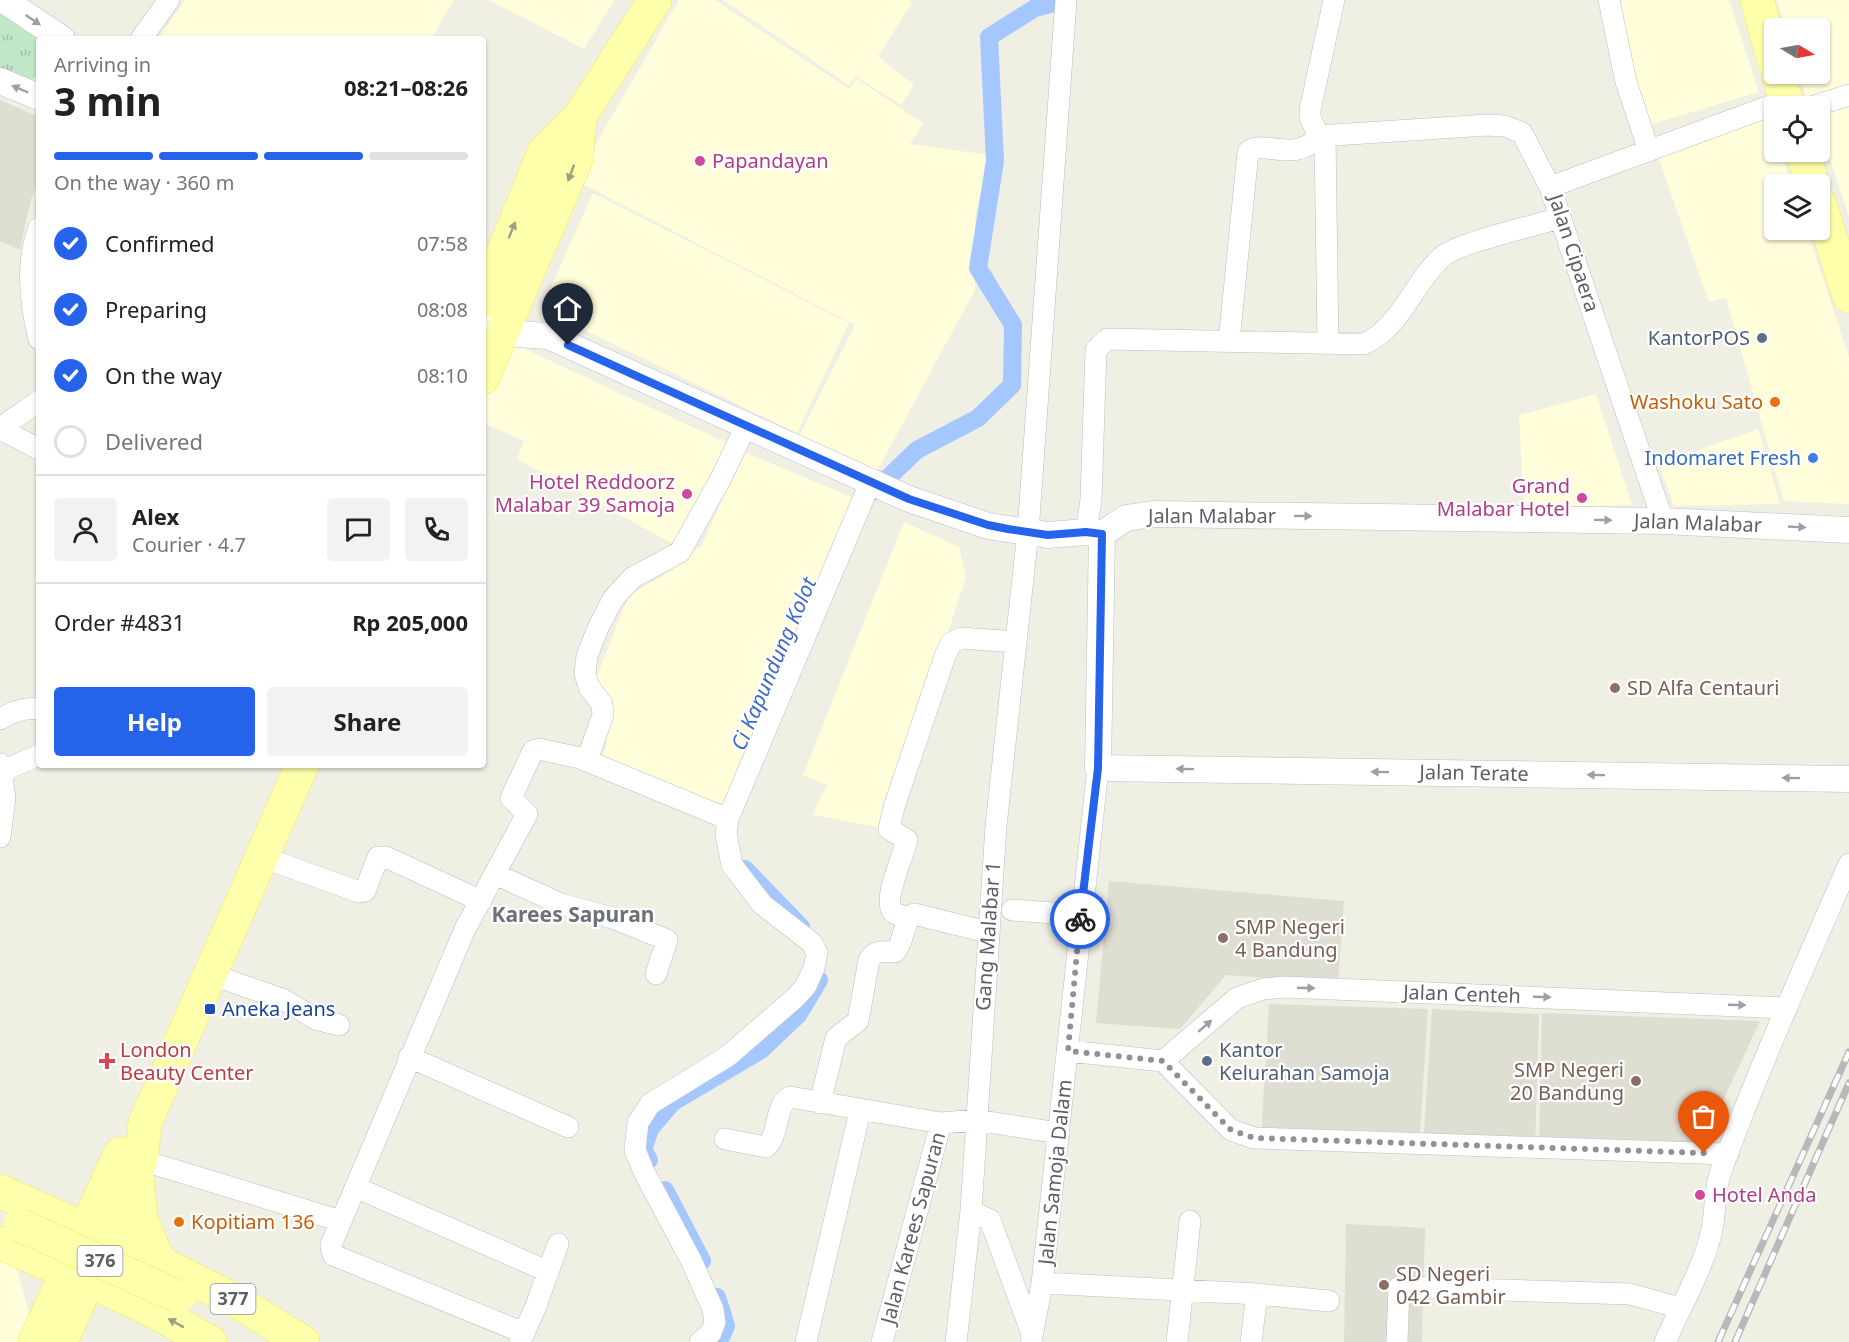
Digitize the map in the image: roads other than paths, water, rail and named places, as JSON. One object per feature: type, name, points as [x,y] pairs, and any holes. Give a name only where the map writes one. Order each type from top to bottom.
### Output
[{"type":"main road","points":[[486,363],[493,328],[493,292],[544,152],[580,116],[655,0]]},
{"type":"main road","points":[[1757,0],[1764,25]]},
{"type":"main road","points":[[1830,236],[1849,296]]},
{"type":"main road","points":[[159,1262],[141,1219],[132,1163],[131,1135],[145,1123],[301,768]]},
{"type":"main road","points":[[51,1336],[38,1282],[14,1228],[90,1194],[132,1163]]},
{"type":"main road","points":[[51,1336],[96,1234],[132,1163]]},
{"type":"main road","name":"376","points":[[0,1191],[14,1228],[77,1277]]},
{"type":"main road","name":"376","points":[[14,1228],[96,1234]]},
{"type":"main road","name":"376","points":[[14,1228],[179,1297]]},
{"type":"main road","name":"377","points":[[96,1234],[159,1262],[234,1300],[303,1342]]},
{"type":"main road","name":"377","points":[[77,1277],[142,1305],[210,1342]]},
{"type":"main road","name":"377","points":[[179,1297],[245,1330],[262,1342]]},
{"type":"main road","points":[[51,1336],[110,1306],[142,1305]]},
{"type":"street","points":[[4,0],[58,36]]},
{"type":"street","points":[[143,36],[169,0]]},
{"type":"street","points":[[1328,344],[1322,136],[1310,118],[1310,110],[1334,0]]},
{"type":"street","points":[[1609,0],[1624,73],[1649,151]]},
{"type":"street","name":"Gang Malabar 1","points":[[956,1342],[971,1211],[987,932],[996,826],[1028,532],[1066,10]]},
{"type":"street","points":[[0,81],[36,96]]},
{"type":"street","name":"Jalan Cipaera","points":[[1820,96],[1849,95]]},
{"type":"street","name":"Jalan Cipaera","points":[[1663,521],[1550,187],[1764,108]]},
{"type":"street","points":[[1229,342],[1248,152],[1255,148],[1282,151],[1305,149],[1322,136],[1505,126],[1522,133],[1550,187]]},
{"type":"street","points":[[1094,533],[1091,500],[1096,350],[1101,343],[1107,339],[1364,344],[1374,338],[1401,312],[1437,261],[1454,249],[1560,218]]},
{"type":"street","points":[[36,240],[31,260],[30,295],[36,324]]},
{"type":"street","name":"Jalan Malabar","points":[[493,292],[548,336],[869,483],[988,525],[1048,535],[1094,533],[1126,518],[1152,514],[1663,521],[1849,530]]},
{"type":"street","name":"Jalan Malabar","points":[[493,328],[548,336]]},
{"type":"street","points":[[36,402],[0,428],[36,447]]},
{"type":"street","points":[[587,760],[603,715],[602,704],[589,687],[585,674],[587,656],[598,628],[613,599],[632,578],[680,552],[720,480],[746,426]]},
{"type":"street","points":[[700,1342],[711,1332],[715,1323],[713,1309],[691,1260],[644,1172],[635,1150],[638,1123],[650,1104],[728,1056],[795,998],[806,986],[814,968],[817,952],[812,943],[763,905],[732,865],[726,834],[728,819],[869,483]]},
{"type":"street","name":"Jalan Samoja Dalam","points":[[1032,1338],[1042,1283],[1098,768],[1094,533]]},
{"type":"street","points":[[909,918],[894,913],[890,904],[907,840],[889,829],[894,807],[945,656],[951,643],[961,638],[1016,642]]},
{"type":"street","points":[[0,719],[12,712],[31,708],[36,709]]},
{"type":"street","points":[[558,1244],[522,1338],[333,1255],[331,1245],[465,929],[527,814],[511,798],[533,751],[539,749],[587,760],[728,819]]},
{"type":"street","points":[[0,837],[5,798],[1,767],[36,756]]},
{"type":"street","name":"Jalan Terate","points":[[1098,768],[1849,779]]},
{"type":"street","points":[[262,857],[359,892],[364,891],[378,857],[386,856],[481,901]]},
{"type":"street","points":[[1665,1342],[1712,1229],[1716,1186],[1728,1154],[1849,864]]},
{"type":"street","points":[[495,874],[561,904],[613,918],[667,940],[656,974]]},
{"type":"street","points":[[1012,910],[1081,915]]},
{"type":"street","points":[[820,1103],[836,1038],[858,1021],[869,960],[876,952],[895,952],[900,947],[909,918],[914,914],[921,914],[987,932]]},
{"type":"street","points":[[210,974],[284,1000],[316,1019],[339,1025]]},
{"type":"street","name":"Jalan Centeh","points":[[1163,1061],[1237,998],[1263,989],[1284,987],[1787,1008]]},
{"type":"street","points":[[1068,1051],[1163,1061],[1231,1130],[1254,1138],[1728,1154]]},
{"type":"street","points":[[409,1057],[568,1127]]},
{"type":"street","points":[[725,1139],[766,1147],[772,1140],[786,1099],[794,1097],[860,1111],[941,1123]]},
{"type":"street","points":[[806,1342],[860,1111]]},
{"type":"street","name":"Jalan Karees Sapuran","points":[[882,1342],[941,1123],[976,1120],[1059,1133]]},
{"type":"street","points":[[132,1163],[341,1221]]},
{"type":"street","points":[[355,1187],[544,1281]]},
{"type":"street","points":[[971,1211],[990,1220],[1032,1338]]},
{"type":"street","points":[[1177,1342],[1190,1221]]},
{"type":"street","points":[[1042,1283],[1183,1289],[1329,1301]]},
{"type":"street","points":[[1397,1342],[1399,1287],[1630,1294],[1680,1308]]},
{"type":"street","points":[[1251,1342],[1257,1294]]},
{"type":"waterway","name":"Ci Kapundung Kolot","points":[[873,492],[917,450],[978,418],[1012,385],[1013,325],[978,268],[995,161],[989,37],[1035,8],[1065,0]]},
{"type":"waterway","name":"Ci Kapundung Kolot","points":[[745,869],[801,927]]},
{"type":"waterway","name":"Ci Kapundung Kolot","points":[[649,1160],[643,1150],[650,1129],[673,1102],[761,1050],[798,1015],[819,980]]},
{"type":"waterway","name":"Ci Kapundung Kolot","points":[[665,1190],[702,1261]]},
{"type":"waterway","name":"Ci Kapundung Kolot","points":[[717,1297],[726,1326],[719,1342]]},
{"type":"railway","points":[[1718,1342],[1849,1052]]},
{"type":"railway","points":[[1735,1342],[1849,1083]]},
{"type":"place","name":"Papandayan","points":[[700,161]]},
{"type":"place","name":"KantorPOS","points":[[1762,338]]},
{"type":"place","name":"Washoku Sato","points":[[1775,402]]},
{"type":"place","name":"Indomaret Fresh","points":[[1813,458]]},
{"type":"place","name":"Hotel Reddoorz Malabar 39 Samoja","points":[[687,494]]},
{"type":"place","name":"Grand Malabar Hotel","points":[[1582,498]]},
{"type":"place","name":"SD Alfa Centauri","points":[[1615,688]]},
{"type":"place","name":"SMP Negeri 4 Bandung","points":[[1223,938]]},
{"type":"place","name":"Aneka Jeans","points":[[210,1009]]},
{"type":"place","name":"London Beauty Center","points":[[107,1061]]},
{"type":"place","name":"Kantor Kelurahan Samoja","points":[[1207,1061]]},
{"type":"place","name":"SMP Negeri 20 Bandung","points":[[1636,1081]]},
{"type":"place","name":"Hotel Anda","points":[[1700,1195]]},
{"type":"place","name":"Kopitiam 136","points":[[179,1222]]},
{"type":"place","name":"SD Negeri 042 Gambir","points":[[1384,1285]]},
{"type":"district","name":"Karees Sapuran","points":[[573,915]]}]
